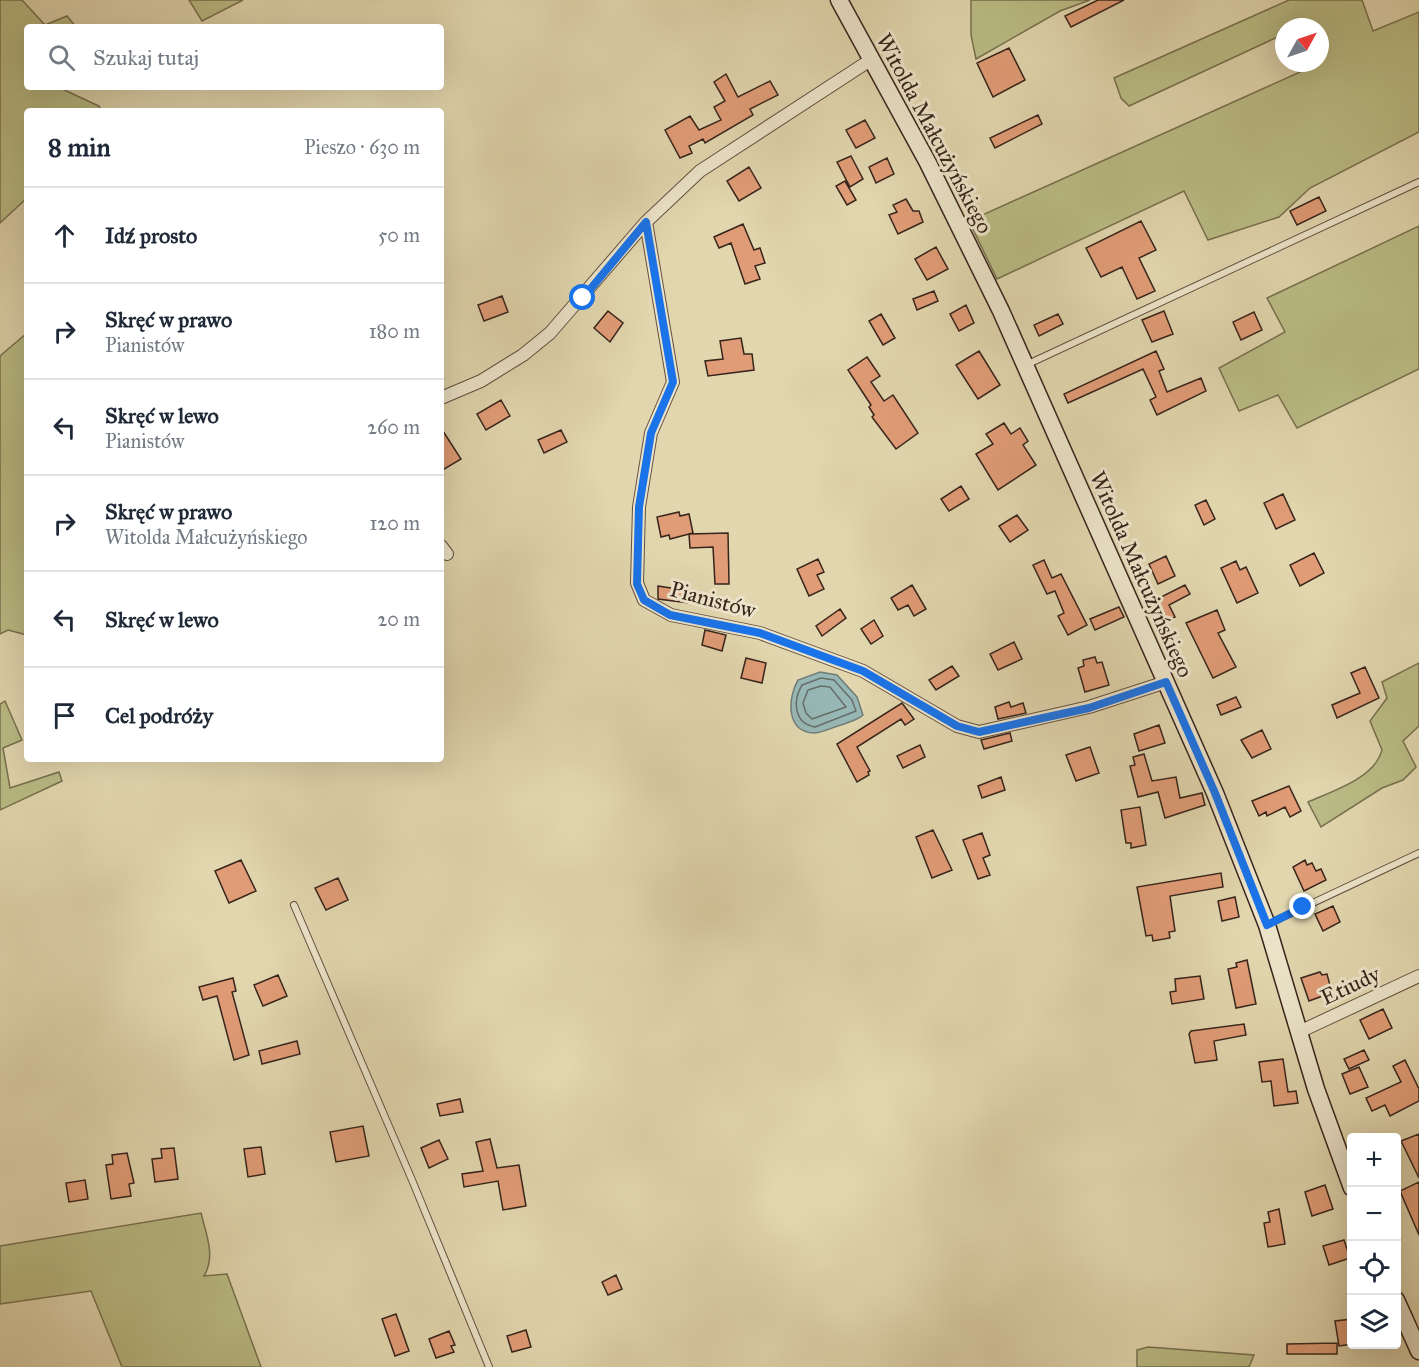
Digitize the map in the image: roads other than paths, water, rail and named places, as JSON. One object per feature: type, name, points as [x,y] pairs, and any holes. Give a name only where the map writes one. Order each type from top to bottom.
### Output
[{"type":"street","name":"Witolda Małcużyńskiego","points":[[839,0],[975,257],[1215,793],[1267,925],[1299,1032],[1352,1187]]},
{"type":"street","points":[[444,397],[481,381],[523,355],[550,333],[646,222],[700,171],[872,59]]},
{"type":"street","name":"Pianistów","points":[[646,222],[673,382],[651,433],[639,507],[637,584],[644,600],[670,615],[760,633],[863,671],[957,726],[979,732],[1089,708],[1166,682]]},
{"type":"street","name":"Etiudy","points":[[1299,1032],[1419,976]]},
{"type":"street","points":[[1401,1311],[1419,1351]]},
{"type":"lane","points":[[1025,366],[1419,182]]},
{"type":"lane","points":[[1267,925],[1419,852]]},
{"type":"lane","points":[[294,905],[489,1367]]},
{"type":"water","points":[[820,672],[837,675],[857,697],[863,715],[853,721],[814,733],[798,727],[791,713],[791,704],[798,680]]}]
